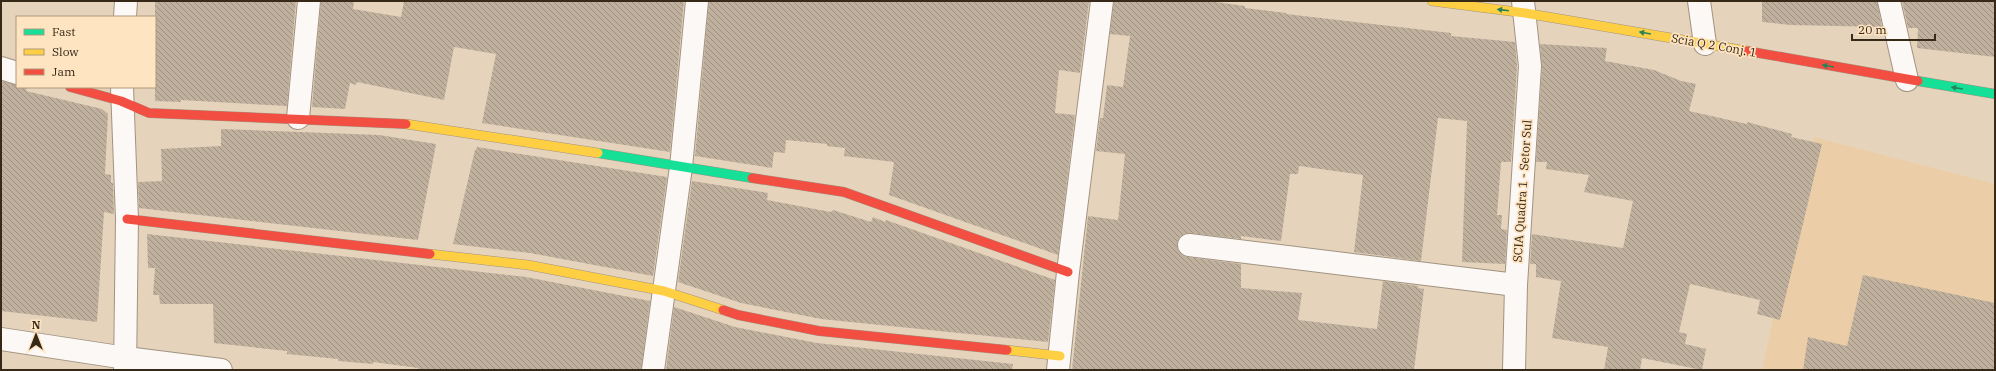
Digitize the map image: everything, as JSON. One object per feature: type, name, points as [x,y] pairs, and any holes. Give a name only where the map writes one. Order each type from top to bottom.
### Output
[{"type":"street","points":[[126,1],[126,16]]},
{"type":"street","points":[[298,118],[309,1]]},
{"type":"street","points":[[653,370],[681,167],[698,1]]},
{"type":"street","points":[[127,219],[528,265],[664,291],[738,315],[819,331],[1059,363],[1068,272],[1102,1]]},
{"type":"street","name":"Scia Q 2 Conj. 1","points":[[1432,1],[1524,7],[1705,44],[1995,94]]},
{"type":"street","points":[[1699,1],[1705,44]]},
{"type":"street","points":[[1889,1],[1907,80]]},
{"type":"street","name":"SCIA Quadra 1 - Setor Sul","points":[[1514,370],[1516,285],[1530,66],[1524,7]]},
{"type":"street","points":[[1,68],[16,73]]},
{"type":"street","points":[[77,88],[122,94],[149,112],[410,124],[844,192],[1068,272]]},
{"type":"street","points":[[122,94],[127,219],[126,364]]},
{"type":"street","points":[[1190,245],[1516,285]]},
{"type":"street","points":[[1,340],[126,364],[221,370]]},
{"type":"shaded area","points":[[1814,137],[1995,184],[1995,370],[1762,370]]},
{"type":"building","points":[[155,1],[296,1],[287,106],[181,100],[181,102],[155,101]]},
{"type":"building","points":[[321,1],[354,1],[353,9],[401,17],[404,1],[684,1],[670,152],[482,123],[496,54],[454,47],[444,100],[357,82],[356,85],[350,83],[345,109],[312,107]]},
{"type":"building","points":[[709,1],[1089,1],[1080,73],[1059,70],[1055,113],[1075,115],[1058,255],[889,195],[894,162],[844,156],[845,148],[827,146],[827,144],[786,140],[785,153],[774,152],[772,168],[695,156]]},
{"type":"building","points":[[1114,1],[1208,1],[1286,14],[1451,33],[1451,36],[1515,42],[1517,66],[1511,162],[1501,162],[1497,215],[1502,215],[1501,229],[1507,230],[1505,264],[1462,262],[1467,121],[1438,118],[1421,261],[1354,252],[1363,175],[1299,166],[1298,174],[1290,174],[1281,241],[1241,236],[1241,239],[1191,233],[1184,234],[1179,238],[1177,243],[1178,250],[1182,255],[1187,257],[1241,264],[1241,288],[1302,293],[1298,320],[1377,329],[1383,281],[1418,286],[1418,288],[1424,289],[1414,370],[1072,370],[1088,216],[1118,220],[1125,154],[1096,151],[1100,118],[1103,118],[1107,85],[1123,87],[1130,36],[1110,34]]},
{"type":"building","points":[[1762,1],[1877,1],[1882,27],[1791,25],[1762,22]]},
{"type":"building","points":[[1902,1],[1995,1],[1995,57],[1917,48],[1918,28],[1908,28]]},
{"type":"building","points":[[1540,44],[1607,48],[1605,61],[1654,70],[1681,81],[1696,84],[1689,111],[1747,124],[1747,122],[1792,134],[1791,137],[1822,144],[1780,320],[1757,314],[1760,300],[1690,284],[1679,332],[1687,334],[1685,344],[1706,349],[1702,370],[1642,358],[1640,370],[1604,370],[1608,347],[1552,338],[1561,281],[1536,277],[1536,264],[1530,264],[1532,234],[1623,248],[1633,201],[1584,192],[1589,175],[1546,169],[1547,162],[1536,162],[1542,67]]},
{"type":"building","points":[[1,81],[16,85],[16,88],[27,88],[26,91],[102,109],[108,114],[105,174],[111,175],[111,183],[113,183],[114,214],[104,212],[97,322],[1,311]]},
{"type":"building","points":[[221,129],[379,135],[436,144],[418,240],[139,208],[138,182],[162,181],[161,149],[221,146]]},
{"type":"building","points":[[477,147],[667,177],[653,276],[530,253],[453,244],[475,150]]},
{"type":"building","points":[[692,181],[768,193],[767,200],[831,212],[833,210],[871,222],[873,217],[885,222],[886,220],[1055,280],[1048,342],[821,319],[741,303],[678,282]]},
{"type":"building","points":[[147,234],[526,277],[650,301],[641,370],[418,370],[418,368],[373,362],[373,364],[338,361],[338,359],[287,354],[287,351],[214,343],[213,304],[160,304],[159,295],[153,295],[155,268],[148,268]]},
{"type":"building","points":[[1863,275],[1995,303],[1995,370],[1803,370],[1808,337],[1847,346]]},
{"type":"building","points":[[674,307],[735,327],[817,343],[1013,364],[1012,370],[666,370]]},
{"type":"traffic: fast","points":[[1918,81],[1995,94]]},
{"type":"traffic: fast","points":[[598,153],[752,178]]},
{"type":"traffic: slow","points":[[1432,1],[1525,13],[1747,51]]},
{"type":"traffic: slow","points":[[406,124],[598,153]]},
{"type":"traffic: slow","points":[[430,254],[528,265],[664,291],[723,310]]},
{"type":"traffic: slow","points":[[1007,350],[1060,356]]},
{"type":"traffic: jam","points":[[1747,51],[1918,81]]},
{"type":"traffic: jam","points":[[74,88],[121,101],[149,113],[406,124]]},
{"type":"traffic: jam","points":[[752,178],[844,192],[1068,272]]},
{"type":"traffic: jam","points":[[127,219],[430,254]]},
{"type":"traffic: jam","points":[[723,310],[738,315],[819,331],[1007,350]]}]
